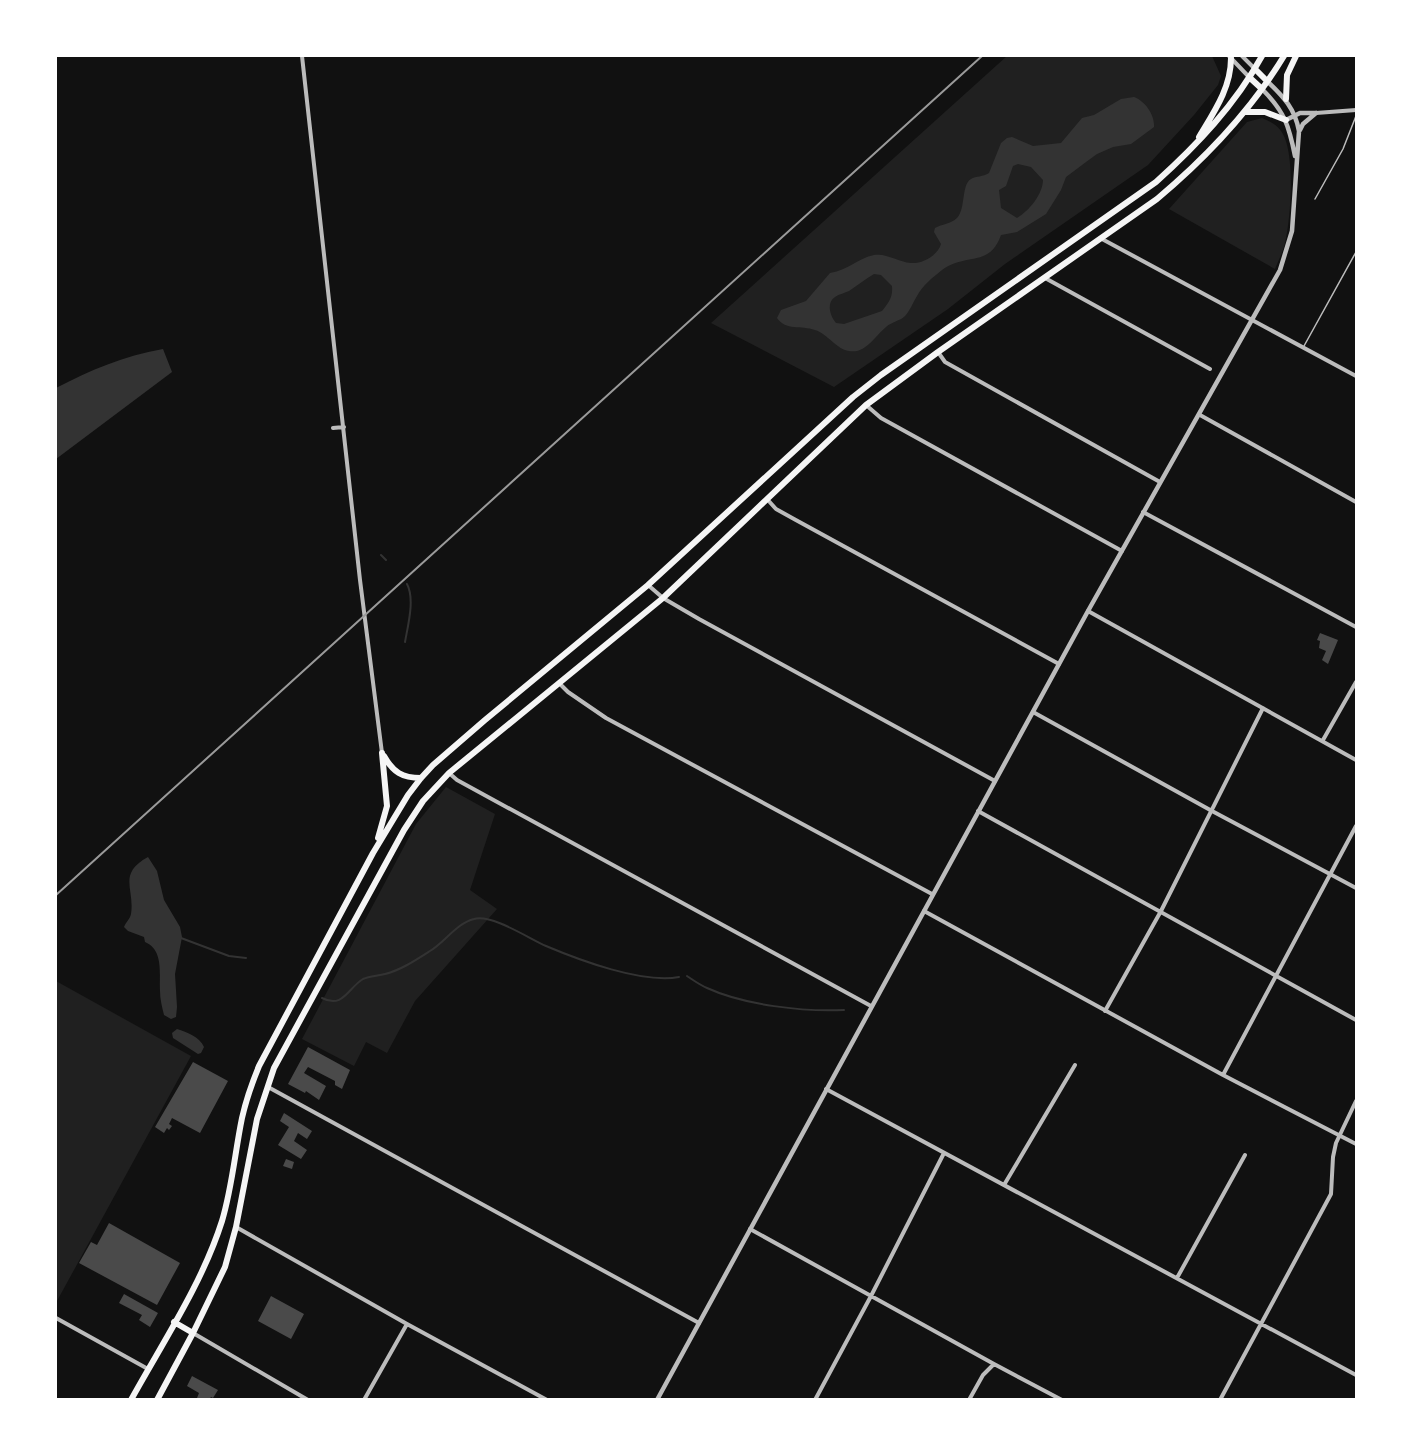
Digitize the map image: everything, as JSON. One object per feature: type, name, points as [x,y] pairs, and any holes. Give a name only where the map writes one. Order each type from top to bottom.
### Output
[{"type":"highway","points":[[131,1400],[196,1281],[221,1222],[242,1117],[253,1080],[284,1016],[373,853],[421,778],[518,692],[648,585],[853,397],[1135,198],[1191,151],[1230,105],[1262,56]]},
{"type":"highway","points":[[156,1400],[193,1333],[225,1267],[236,1227],[253,1138],[267,1086],[284,1049],[404,830],[423,801],[449,772],[663,598],[866,405],[1157,199],[1185,175],[1208,154],[1245,112],[1284,56]]},
{"type":"highway","points":[[1286,99],[1287,75],[1296,56]]},
{"type":"highway","points":[[1191,151],[1222,98],[1231,72],[1230,57]]},
{"type":"highway","points":[[1255,69],[1267,81]]},
{"type":"highway","points":[[1249,77],[1262,89]]},
{"type":"highway","points":[[1245,112],[1265,112],[1286,120]]},
{"type":"highway","points":[[382,753],[396,773],[409,778],[421,778]]},
{"type":"highway","points":[[373,853],[387,806],[382,753]]},
{"type":"highway","points":[[253,1080],[267,1086]]},
{"type":"highway","points":[[174,1322],[193,1333]]},
{"type":"street","points":[[302,56],[382,753]]},
{"type":"street","points":[[1242,56],[1255,69]]},
{"type":"street","points":[[1230,57],[1249,77]]},
{"type":"street","points":[[657,1400],[923,910],[1280,270],[1289,248],[1292,231],[1299,131],[1295,115],[1286,99],[1267,81]]},
{"type":"street","points":[[1262,89],[1276,102],[1286,120],[1296,162]]},
{"type":"street","points":[[1286,120],[1300,113],[1356,110]]},
{"type":"street","points":[[1299,131],[1303,124],[1317,113]]},
{"type":"street","points":[[1102,238],[1356,374]]},
{"type":"street","points":[[1044,277],[1210,369]]},
{"type":"street","points":[[938,352],[945,362],[1160,482]]},
{"type":"street","points":[[866,405],[881,417],[1122,551]]},
{"type":"street","points":[[1200,415],[1356,502]]},
{"type":"street","points":[[333,428],[344,427]]},
{"type":"street","points":[[767,499],[776,509],[1059,664]]},
{"type":"street","points":[[1143,512],[1356,627]]},
{"type":"street","points":[[648,585],[663,598],[699,619],[995,781]]},
{"type":"street","points":[[1088,611],[1356,760]]},
{"type":"street","points":[[1323,740],[1356,682]]},
{"type":"street","points":[[560,684],[606,718],[932,894]]},
{"type":"street","points":[[1105,1011],[1161,911],[1263,708]]},
{"type":"street","points":[[1033,712],[1356,888]]},
{"type":"street","points":[[449,772],[457,780],[871,1006]]},
{"type":"street","points":[[978,812],[1356,1020]]},
{"type":"street","points":[[1223,1075],[1356,826]]},
{"type":"street","points":[[923,910],[1223,1075],[1356,1144]]},
{"type":"street","points":[[1004,1185],[1075,1065]]},
{"type":"street","points":[[267,1086],[699,1323]]},
{"type":"street","points":[[826,1089],[1356,1375]]},
{"type":"street","points":[[1220,1400],[1331,1194],[1333,1157],[1340,1135],[1356,1101]]},
{"type":"street","points":[[815,1400],[944,1153]]},
{"type":"street","points":[[1177,1278],[1245,1155]]},
{"type":"street","points":[[236,1227],[547,1400]]},
{"type":"street","points":[[750,1228],[1062,1400]]},
{"type":"street","points":[[56,1318],[148,1369]]},
{"type":"street","points":[[364,1400],[407,1324]]},
{"type":"street","points":[[193,1333],[308,1400]]},
{"type":"street","points":[[969,1400],[983,1375],[994,1364]]},
{"type":"lane","points":[[1316,199],[1343,149],[1356,116]]},
{"type":"lane","points":[[1304,346],[1356,252]]},
{"type":"shaded area","points":[[1007,56],[1212,56],[1221,76],[1218,85],[1194,115],[1148,165],[1005,264],[948,309],[834,387],[711,323]]},
{"type":"shaded area","points":[[1134,97],[1142,102],[1151,113],[1154,127],[1131,144],[1113,147],[1097,154],[1066,177],[1046,214],[1017,232],[1001,235],[990,252],[942,270],[922,288],[905,316],[888,325],[870,344],[860,350],[844,350],[820,332],[785,325],[777,318],[781,310],[806,301],[830,273],[868,257],[883,255],[911,263],[929,258],[937,252],[941,244],[934,232],[935,228],[957,218],[962,209],[968,182],[989,173],[1001,143],[1007,138],[1012,137],[1033,146],[1061,143],[1082,118],[1094,115],[1121,99]],"holes":[[[1018,164],[1031,167],[1043,180],[1041,191],[1034,202],[1017,218],[1001,208],[999,190],[1006,186],[1013,166]],[[874,274],[881,275],[892,286],[890,299],[882,311],[844,324],[836,323],[830,310],[832,300]]]},
{"type":"shaded area","points":[[1262,118],[1281,131],[1289,153],[1291,185],[1287,232],[1275,269],[1169,209],[1247,122]]},
{"type":"shaded area","points":[[163,349],[172,372],[56,459],[56,388],[108,364]]},
{"type":"shaded area","points":[[446,787],[495,814],[470,890],[497,909],[415,1001],[387,1053],[366,1042],[354,1066],[302,1039],[416,824]]},
{"type":"shaded area","points":[[148,857],[157,871],[164,900],[180,927],[182,937],[175,974],[176,1017],[171,1019],[164,1015],[160,994],[159,963],[155,951],[145,942],[144,937],[124,927],[131,914],[130,876],[139,863]]},
{"type":"shaded area","points":[[56,981],[191,1056],[57,1301],[56,1301]]},
{"type":"shaded area","points":[[177,1029],[200,1040],[204,1047],[201,1053],[198,1054],[173,1038],[172,1033]]},
{"type":"building","points":[[1320,633],[1338,640],[1328,664],[1322,660],[1326,651],[1319,648],[1320,641],[1317,640]]},
{"type":"building","points":[[308,1047],[350,1070],[342,1089],[335,1085],[335,1081],[308,1067],[304,1073],[326,1086],[319,1100],[306,1091],[305,1093],[288,1084]]},
{"type":"building","points":[[193,1062],[228,1081],[200,1133],[172,1118],[169,1124],[172,1126],[164,1133],[155,1127]]},
{"type":"building","points":[[284,1113],[312,1131],[307,1139],[298,1133],[294,1141],[307,1150],[301,1159],[278,1145],[289,1127],[280,1121]]},
{"type":"building","points":[[286,1159],[294,1162],[292,1169],[283,1166]]},
{"type":"building","points":[[109,1223],[180,1263],[157,1305],[79,1263],[91,1242],[97,1245]]},
{"type":"building","points":[[124,1294],[158,1313],[150,1327],[139,1320],[142,1315],[119,1303]]},
{"type":"building","points":[[271,1296],[304,1314],[291,1339],[258,1321]]},
{"type":"building","points":[[192,1376],[218,1390],[213,1398],[200,1400],[197,1398],[199,1393],[187,1386]]},
{"type":"waterway","points":[[381,555],[386,560]]},
{"type":"waterway","points":[[405,642],[411,604],[407,584]]},
{"type":"waterway","points":[[322,998],[329,1001],[340,999],[363,979],[403,967],[436,947],[462,924],[482,918],[500,923],[546,946],[593,964],[648,977],[679,977]]},
{"type":"waterway","points":[[181,938],[229,956],[246,958]]},
{"type":"waterway","points":[[687,976],[704,987],[756,1003],[810,1010],[844,1010]]},
{"type":"railway","points":[[56,895],[982,56]]}]
